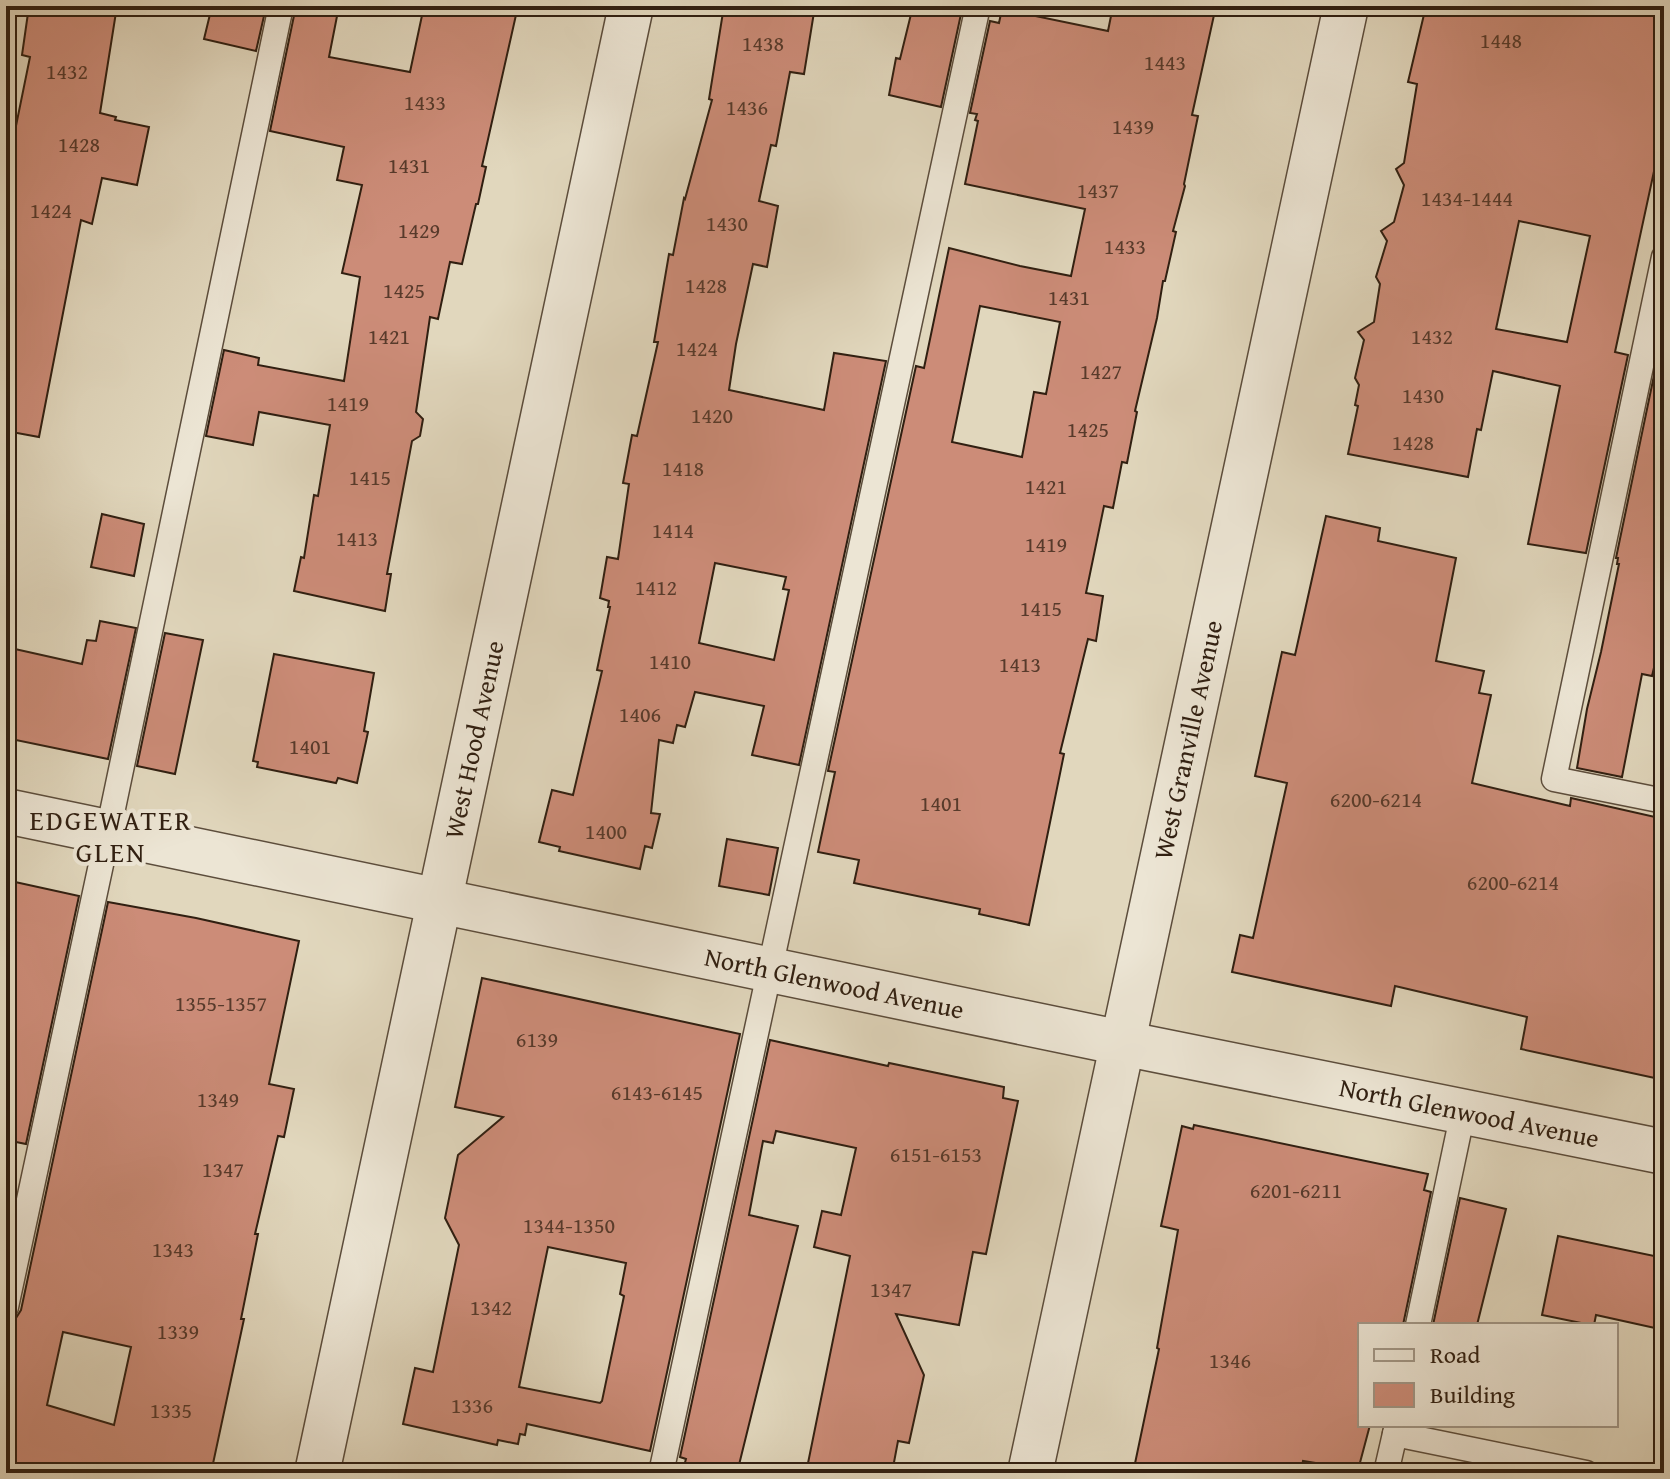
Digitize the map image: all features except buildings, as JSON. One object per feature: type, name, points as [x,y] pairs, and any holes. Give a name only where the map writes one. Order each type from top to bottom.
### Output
[{"type":"street","name":"West Hood Avenue","points":[[317,1473],[631,6]]},
{"type":"street","name":"West Granville Avenue","points":[[1030,1473],[1346,6]]},
{"type":"street","name":"North Glenwood Avenue","points":[[6,811],[1122,1043],[1664,1152]]},
{"type":"lane","points":[[6,1307],[281,6]]},
{"type":"lane","points":[[661,1473],[978,6]]},
{"type":"lane","points":[[1664,257],[1554,779],[1664,801]]},
{"type":"lane","points":[[1418,1323],[1463,1112]]},
{"type":"lane","points":[[1386,1473],[1396,1430],[1586,1473]]},
{"type":"district","name":"EDGEWATER GLEN","points":[[111,836]]}]
